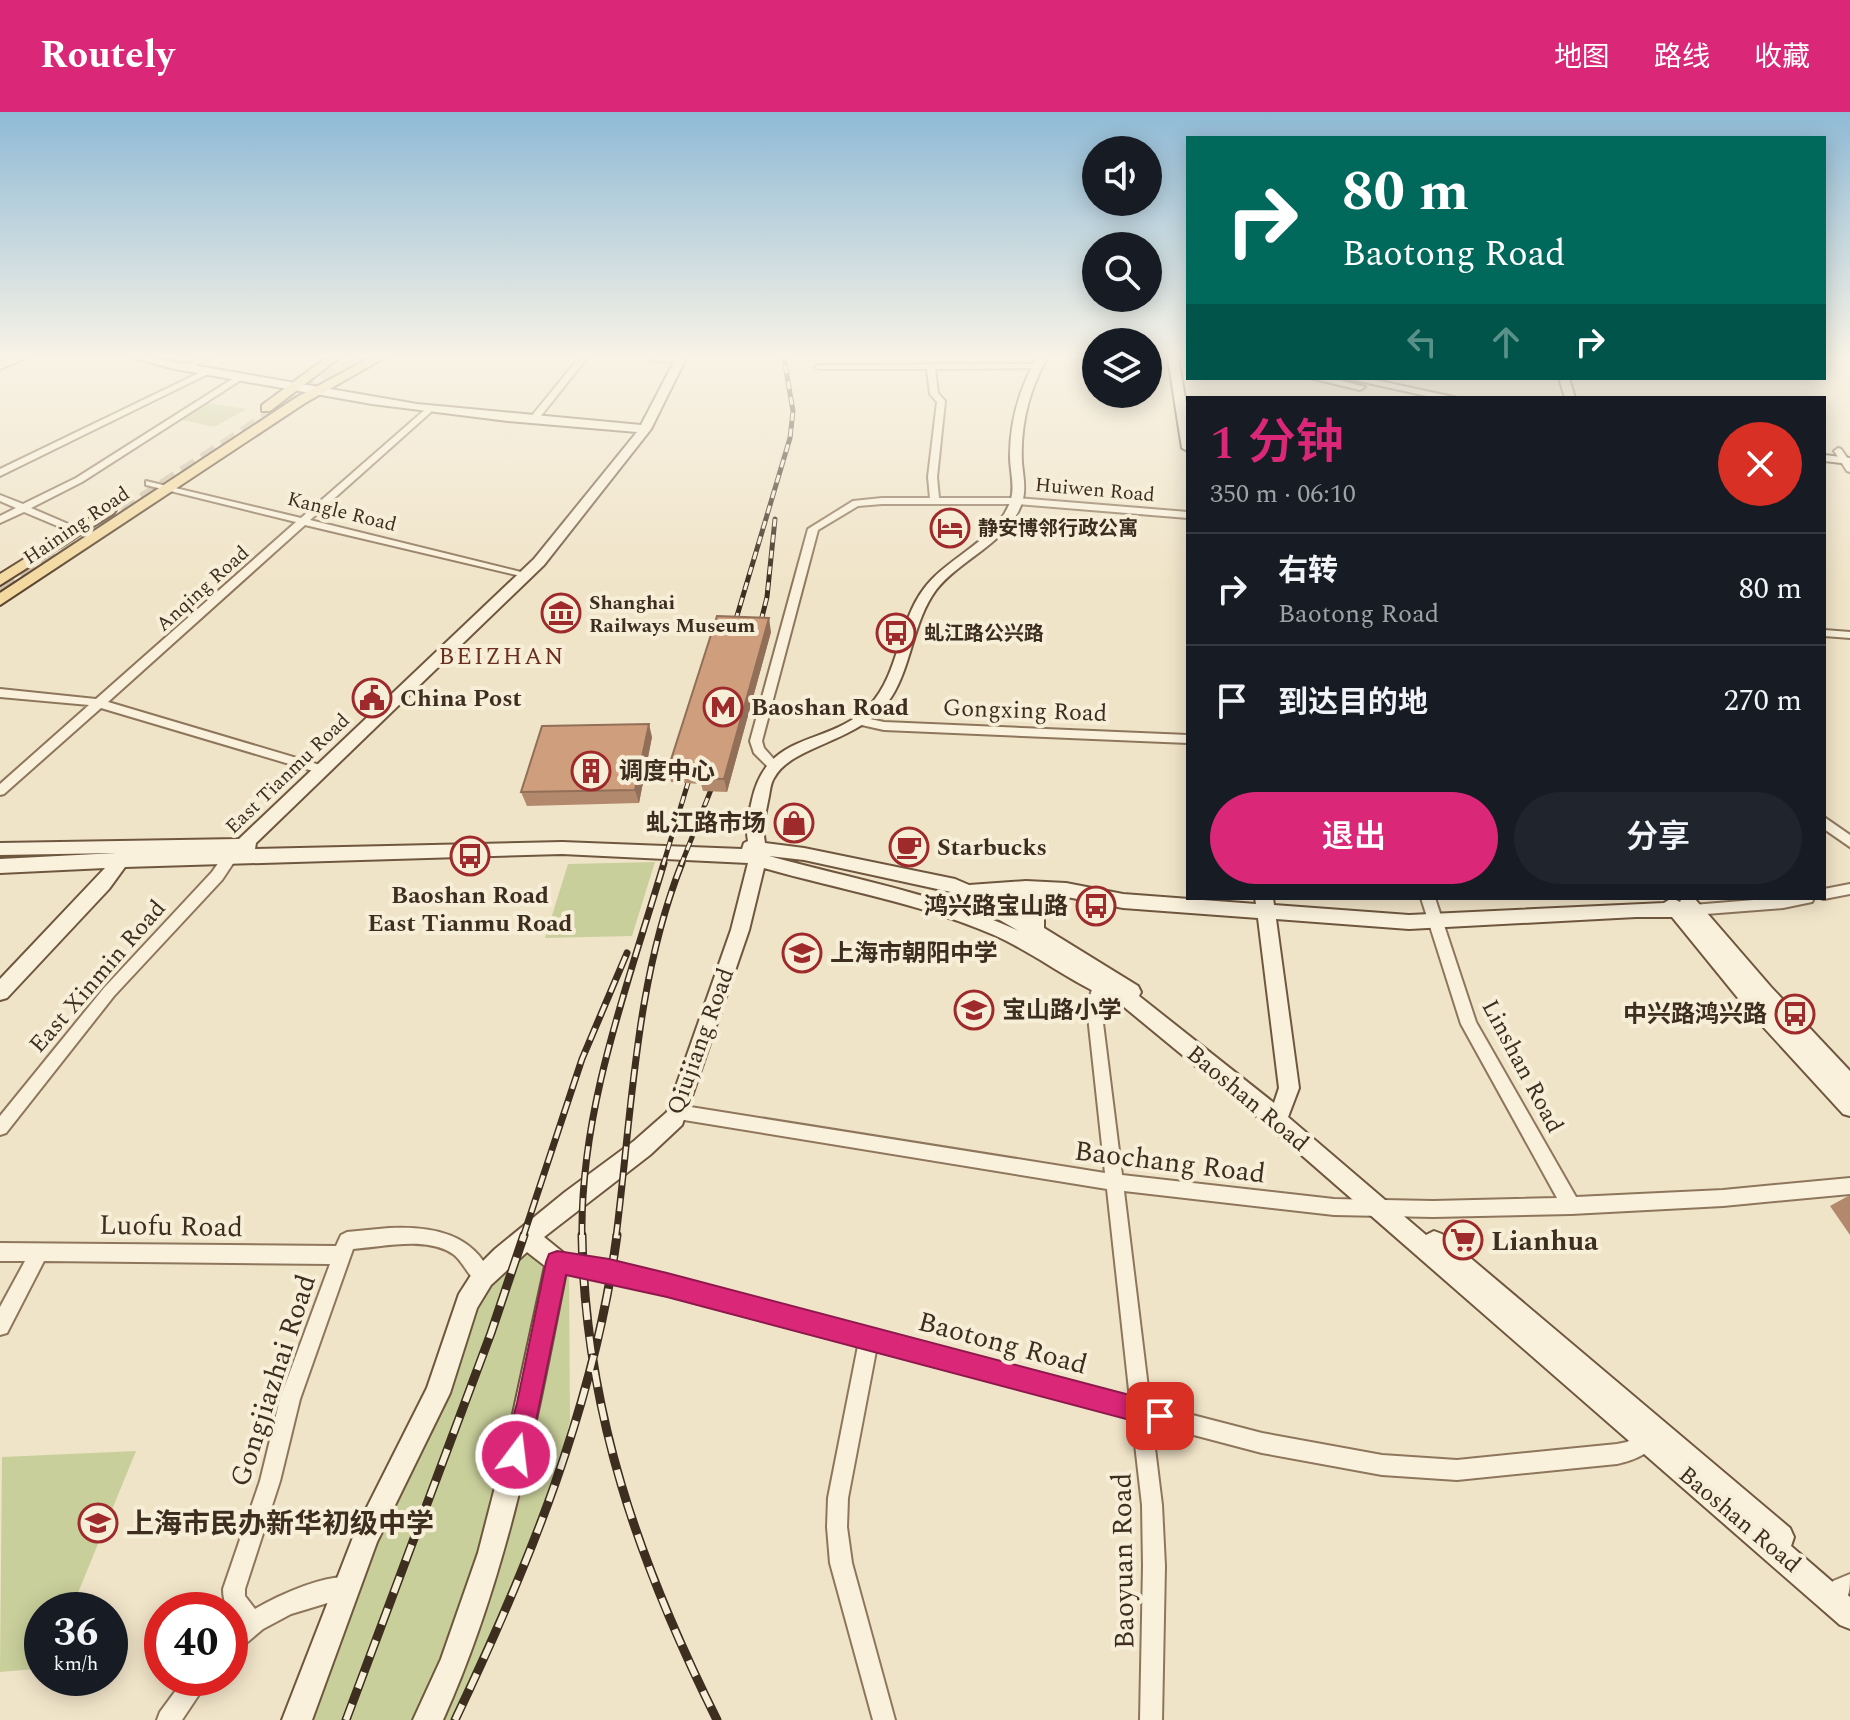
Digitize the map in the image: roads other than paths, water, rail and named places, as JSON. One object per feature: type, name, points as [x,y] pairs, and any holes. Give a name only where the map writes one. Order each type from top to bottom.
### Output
[{"type":"main road","name":"Haining Road","points":[[0,581],[227,433]]},
{"type":"main road","name":"Haining Road","points":[[0,600],[253,433]]},
{"type":"street","points":[[0,473],[82,433]]},
{"type":"street","points":[[0,520],[93,472],[154,433]]},
{"type":"street","name":"Anqing Road","points":[[0,791],[402,433]]},
{"type":"street","name":"East Tianmu Road","points":[[236,848],[522,575],[637,433]]},
{"type":"street","points":[[935,501],[931,486],[940,433]]},
{"type":"street","points":[[774,766],[802,748],[871,714],[888,690],[929,591],[1002,524],[1017,501],[1017,433]]},
{"type":"street","points":[[1826,450],[1846,459]]},
{"type":"street","points":[[1826,458],[1846,459]]},
{"type":"street","name":"Kangle Road","points":[[149,483],[522,575]]},
{"type":"street","points":[[0,498],[77,531]]},
{"type":"street","name":"Huiwen Road","points":[[774,766],[758,750],[756,741],[802,560],[813,529],[856,503],[1017,501],[1186,515]]},
{"type":"street","points":[[1826,633],[1850,635]]},
{"type":"street","points":[[0,693],[100,703],[319,768]]},
{"type":"street","name":"Gongxing Road","points":[[861,721],[884,726],[1186,739]]},
{"type":"street","name":"Qiujiang Road","points":[[297,1720],[379,1507],[434,1404],[461,1315],[483,1277],[527,1237],[660,1133],[678,1112],[740,930],[758,855],[755,819],[765,778],[774,766]]},
{"type":"street","points":[[1826,824],[1850,842]]},
{"type":"street","points":[[0,849],[130,846],[236,848]]},
{"type":"street","points":[[0,992],[97,890],[130,846]]},
{"type":"street","points":[[0,866],[120,862],[236,848]]},
{"type":"street","name":"Baoshan Road","points":[[236,848],[562,848],[743,855],[804,854],[971,892],[1035,931],[1125,996],[1276,1114],[1845,1597]]},
{"type":"street","name":"East Xinmin Road","points":[[0,1128],[95,1009],[217,876],[236,848]]},
{"type":"street","name":"Baoshan Road","points":[[758,855],[874,887],[965,918],[1032,945],[1104,981]]},
{"type":"street","points":[[874,887],[948,894],[1003,888],[1098,893],[1123,901],[1265,905],[1436,921],[1680,904],[1783,903],[1797,900]]},
{"type":"street","points":[[1826,894],[1850,889]]},
{"type":"street","points":[[1035,931],[1032,917],[1035,907],[1056,891]]},
{"type":"street","points":[[965,918],[963,901],[971,892]]},
{"type":"street","name":"Linshan Road","points":[[1429,900],[1469,1024],[1571,1206]]},
{"type":"street","points":[[1680,904],[1850,1085]]},
{"type":"street","points":[[1680,904],[1753,1002],[1850,1107]]},
{"type":"street","points":[[1265,905],[1289,1088],[1287,1100],[1276,1114]]},
{"type":"street","name":"Baoyuan Road","points":[[1104,981],[1094,1007],[1112,1182],[1142,1411],[1153,1535],[1151,1720]]},
{"type":"street","name":"Baochang Road","points":[[678,1112],[1112,1182],[1334,1207],[1571,1206],[1737,1197],[1850,1186]]},
{"type":"street","name":"Baotong Road","points":[[527,1237],[557,1262],[609,1271],[869,1337],[1294,1450],[1430,1469],[1485,1469],[1632,1451],[1652,1434]]},
{"type":"street","name":"Luofu Road","points":[[0,1252],[344,1248],[437,1239],[460,1249],[483,1277]]},
{"type":"street","name":"Gongjiazhai Road","points":[[252,1623],[234,1599],[234,1589],[270,1481],[290,1399],[344,1248]]},
{"type":"street","points":[[0,1326],[39,1252]]},
{"type":"street","points":[[428,1720],[465,1639],[484,1583],[530,1403],[557,1262]]},
{"type":"street","points":[[869,1337],[838,1498],[837,1527],[841,1563],[884,1720]]},
{"type":"street","points":[[248,1626],[297,1599],[346,1587]]},
{"type":"street","points":[[168,1720],[186,1696]]},
{"type":"tunnel","points":[[23,579],[246,433]]},
{"type":"tunnel","points":[[0,594],[26,577]]},
{"type":"railway","points":[[731,636],[791,433]]},
{"type":"railway","points":[[757,637],[767,597],[775,519]]},
{"type":"railway","points":[[663,865],[694,763]]},
{"type":"railway","points":[[681,865],[718,772]]},
{"type":"railway","points":[[582,1236],[583,1189],[598,1094],[622,1001],[664,863]]},
{"type":"railway","points":[[616,1237],[645,1000],[666,908],[682,863]]},
{"type":"railway","points":[[523,1237],[582,1059],[627,953]]},
{"type":"railway","points":[[346,1720],[491,1333],[524,1235]]},
{"type":"railway","points":[[592,1359],[617,1235]]},
{"type":"railway","points":[[582,1236],[585,1300],[592,1359]]},
{"type":"railway","points":[[455,1720],[533,1544],[575,1423],[592,1359]]},
{"type":"railway","points":[[592,1359],[605,1425],[641,1544],[663,1603],[717,1720]]},
{"type":"place","name":"静安博邻行政公寓","points":[[950,528]]},
{"type":"place","name":"Shanghai Railways Museum","points":[[561,613]]},
{"type":"place","name":"虬江路公兴路","points":[[896,633]]},
{"type":"place","name":"China Post","points":[[372,698]]},
{"type":"place","name":"Baoshan Road","points":[[723,707]]},
{"type":"place","name":"调度中心","points":[[591,771]]},
{"type":"place","name":"虬江路市场","points":[[794,823]]},
{"type":"place","name":"Starbucks","points":[[909,847]]},
{"type":"place","name":"Baoshan Road East Tianmu Road","points":[[470,856]]},
{"type":"place","name":"鸿兴路宝山路","points":[[1096,906]]},
{"type":"place","name":"上海市朝阳中学","points":[[802,953]]},
{"type":"place","name":"宝山路小学","points":[[974,1010]]},
{"type":"place","name":"中兴路鸿兴路","points":[[1795,1014]]},
{"type":"place","name":"Lianhua","points":[[1463,1240]]},
{"type":"place","name":"上海市民办新华初级中学","points":[[98,1523]]},
{"type":"district","name":"BEIZHAN","points":[[502,656]]}]
